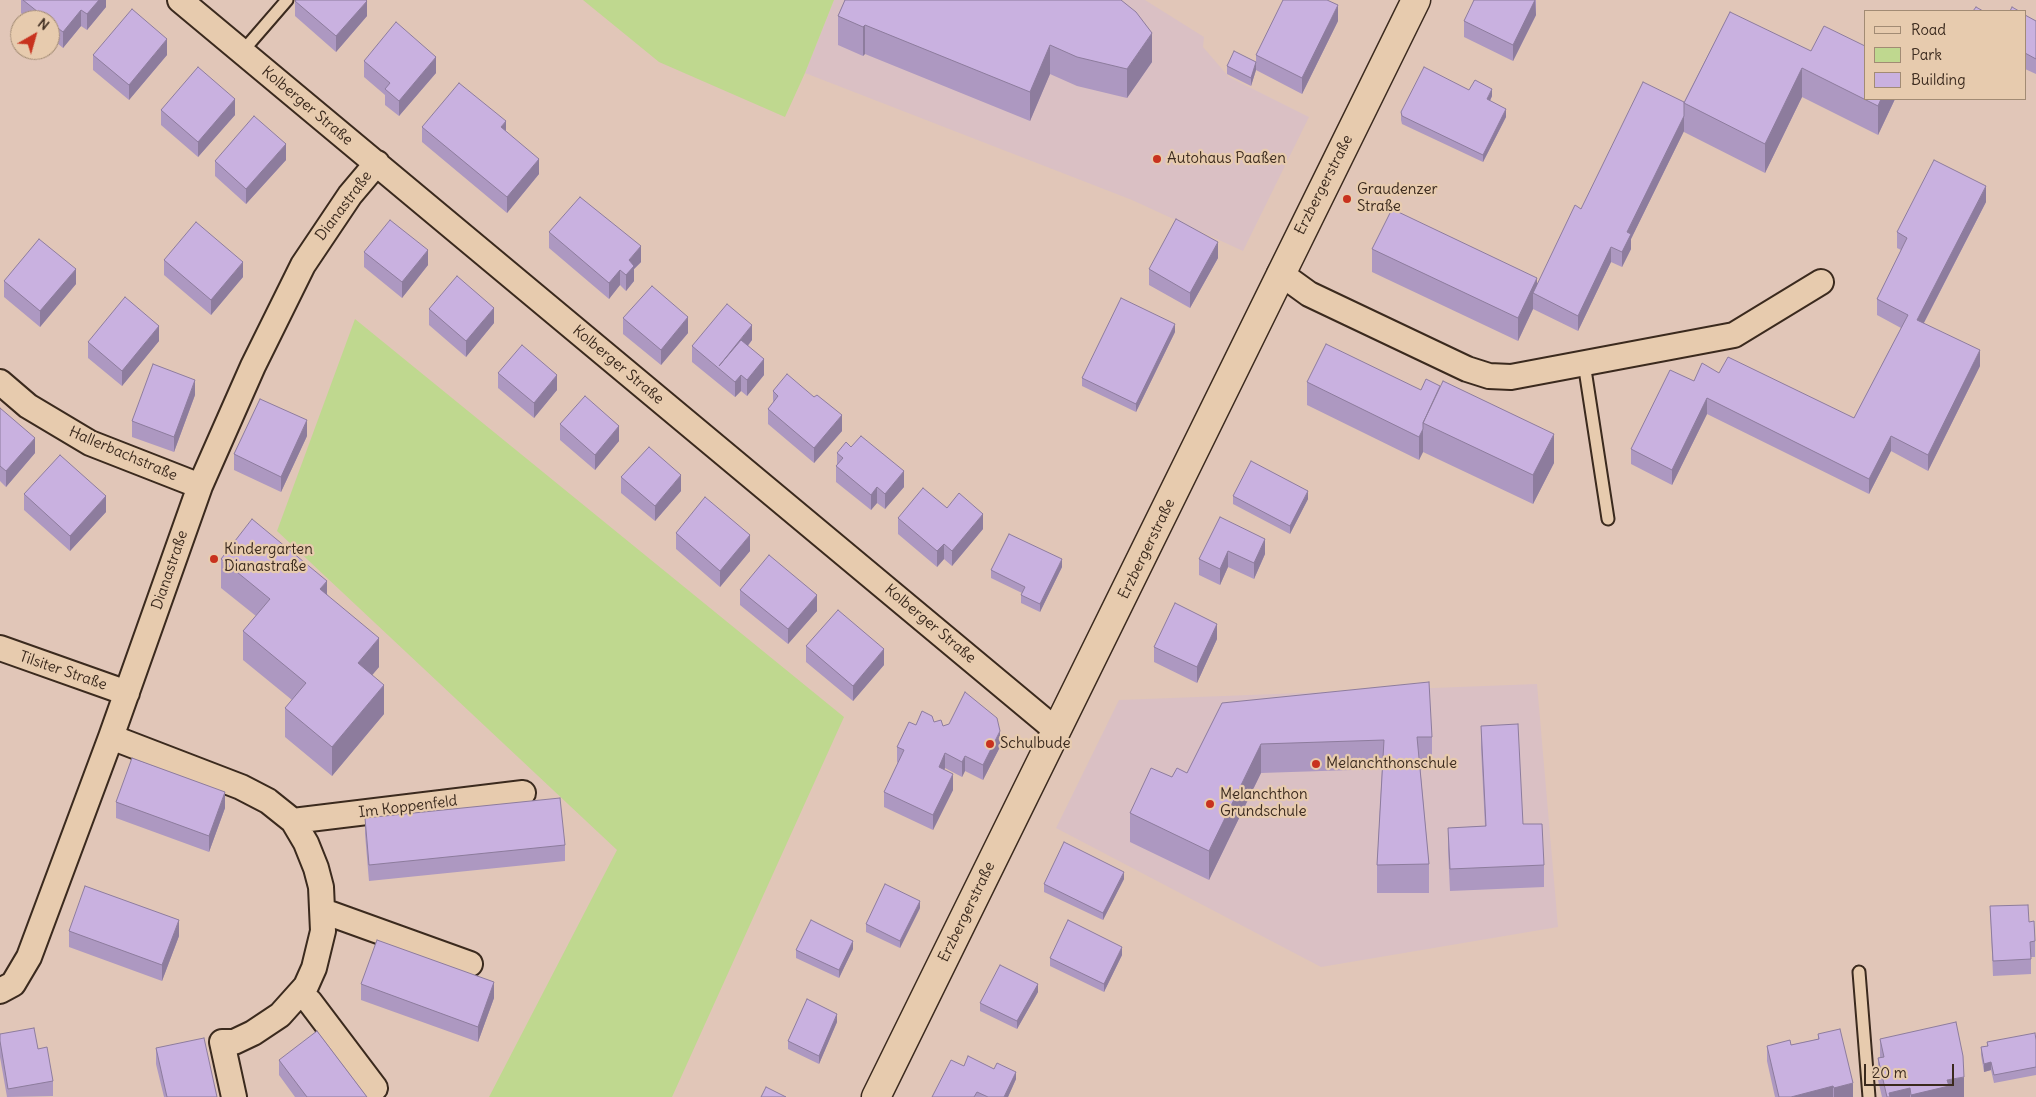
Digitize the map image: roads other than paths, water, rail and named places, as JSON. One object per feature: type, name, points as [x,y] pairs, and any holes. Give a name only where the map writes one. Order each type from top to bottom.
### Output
[{"type":"street","name":"Kolberger Straße","points":[[180,0],[1057,731]]},
{"type":"street","name":"Erzbergerstraße","points":[[876,1097],[1416,0]]},
{"type":"street","name":"Dianastraße","points":[[0,990],[13,984],[29,957],[111,737],[200,486],[253,366],[303,265],[350,195],[376,163]]},
{"type":"street","points":[[1280,273],[1308,294],[1467,369],[1489,376],[1511,377],[1734,334],[1821,282]]},
{"type":"street","name":"Hallerbachstraße","points":[[0,382],[28,406],[90,443],[200,486]]},
{"type":"street","name":"Tilsiter Straße","points":[[0,648],[126,693]]},
{"type":"street","points":[[111,737],[241,787],[268,801],[293,821],[306,843],[316,868],[323,911],[323,931],[319,953],[306,986],[280,1015],[262,1028],[234,1042],[222,1042],[234,1097]]},
{"type":"street","name":"Im Koppenfeld","points":[[293,821],[524,793]]},
{"type":"street","points":[[323,911],[470,964]]},
{"type":"street","points":[[300,993],[310,1002],[375,1088]]},
{"type":"lane","points":[[242,52],[288,0]]},
{"type":"lane","points":[[1584,363],[1608,519]]},
{"type":"lane","points":[[1858,972],[1869,1097]]},
{"type":"place","name":"Autohaus Paaßen","points":[[1157,159]]},
{"type":"place","name":"Graudenzer Straße","points":[[1347,199]]},
{"type":"place","name":"Kindergarten Dianastraße","points":[[214,559]]},
{"type":"place","name":"Schulbude","points":[[990,744]]},
{"type":"place","name":"Melanchthonschule","points":[[1316,764]]},
{"type":"place","name":"Melanchthon Grundschule","points":[[1210,804]]}]
